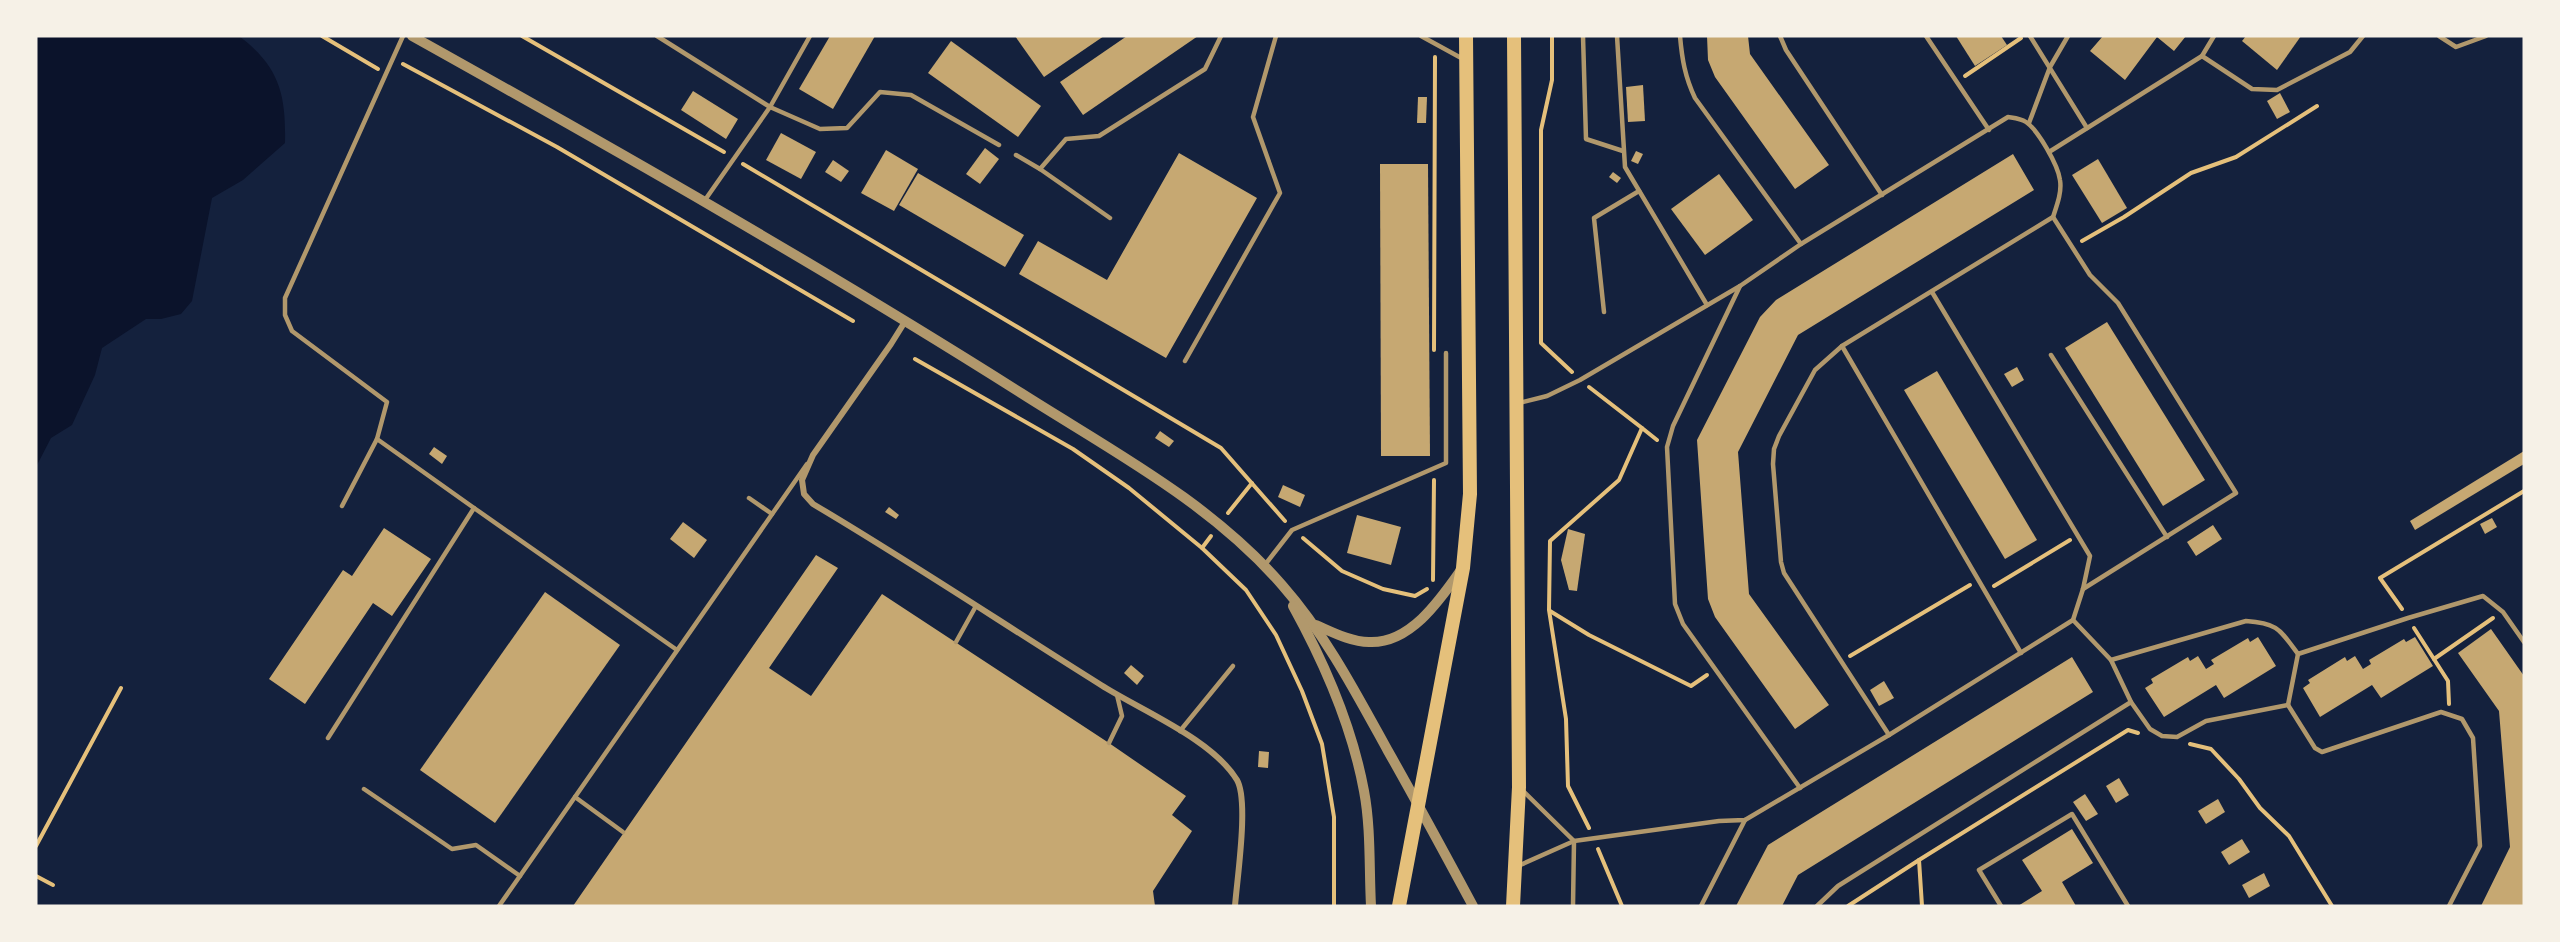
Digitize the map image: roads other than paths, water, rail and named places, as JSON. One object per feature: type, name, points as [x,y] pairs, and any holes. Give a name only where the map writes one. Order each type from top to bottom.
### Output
[{"type":"main road","points":[[1399,906],[1463,567],[1470,494],[1466,36]]},
{"type":"main road","points":[[1514,36],[1519,787],[1514,906]]},
{"type":"street","points":[[412,36],[705,200],[906,320],[1164,483],[1220,524],[1280,582],[1316,625],[1356,692],[1473,906]]},
{"type":"street","points":[[906,320],[813,455],[802,480],[804,494],[813,504],[1117,695],[1203,744],[1222,760],[1238,782],[1243,800],[1236,906]]},
{"type":"street","points":[[1316,625],[1352,639],[1370,643],[1390,639],[1411,628],[1439,601],[1463,567]]},
{"type":"street","points":[[1280,582],[1325,668],[1346,720],[1364,791],[1371,906]]},
{"type":"lane","points":[[342,506],[377,439],[387,402],[292,332],[285,315],[285,298],[403,36]]},
{"type":"lane","points":[[657,36],[770,107],[820,129],[847,128],[880,92],[911,94],[999,145]]},
{"type":"lane","points":[[705,200],[770,107],[810,36]]},
{"type":"lane","points":[[1040,169],[1066,139],[1100,136],[1205,69],[1221,36]]},
{"type":"lane","points":[[1185,362],[1280,193],[1253,117],[1276,36]]},
{"type":"lane","points":[[1421,36],[1466,61]]},
{"type":"lane","points":[[1583,36],[1586,139],[1623,151]]},
{"type":"lane","points":[[1617,36],[1625,167],[1707,305]]},
{"type":"lane","points":[[1680,36],[1682,62],[1695,98],[1801,244]]},
{"type":"lane","points":[[1780,36],[1786,50],[1882,195]]},
{"type":"lane","points":[[1926,36],[1989,130]]},
{"type":"lane","points":[[2030,36],[2087,128]]},
{"type":"lane","points":[[2029,123],[2050,67],[2068,36]]},
{"type":"lane","points":[[2049,152],[2202,56],[2214,36]]},
{"type":"lane","points":[[2202,56],[2252,89],[2277,90],[2350,52],[2363,36]]},
{"type":"lane","points":[[2439,36],[2456,47],[2486,36]]},
{"type":"lane","points":[[1516,403],[1547,396],[1580,380],[1740,286],[1801,244],[2008,117],[2019,118],[2029,123],[2049,152],[2060,180],[2061,192],[2053,217],[1842,346],[1815,370],[1774,449],[1780,562],[1784,573],[1889,735]]},
{"type":"lane","points":[[1016,155],[1110,218]]},
{"type":"lane","points":[[1604,312],[1594,218],[1639,191]]},
{"type":"lane","points":[[2053,217],[2090,274],[2118,303],[2236,493],[2083,589]]},
{"type":"lane","points":[[1740,286],[1673,426],[1667,447],[1675,604],[1683,624],[1800,788]]},
{"type":"lane","points":[[1515,867],[1574,841],[1719,821],[1745,820],[1889,735],[2073,620],[2090,556],[1932,292]]},
{"type":"lane","points":[[1842,346],[2021,653]]},
{"type":"lane","points":[[1264,566],[1293,530],[1446,463],[1446,353]]},
{"type":"lane","points":[[2051,355],[2167,537]]},
{"type":"lane","points":[[377,439],[677,650]]},
{"type":"lane","points":[[499,906],[813,455]]},
{"type":"lane","points":[[749,498],[772,514]]},
{"type":"lane","points":[[328,738],[474,508]]},
{"type":"lane","points":[[2298,654],[2483,596],[2503,612],[2524,642]]},
{"type":"lane","points":[[956,642],[976,606]]},
{"type":"lane","points":[[2073,620],[2111,660],[2132,702],[2150,729],[2162,736],[2177,737],[2206,721],[2288,705]]},
{"type":"lane","points":[[2111,660],[2246,621],[2268,623],[2281,632],[2298,654],[2288,705],[2315,748],[2322,752],[2441,712],[2462,719],[2473,738],[2480,846],[2449,906]]},
{"type":"lane","points":[[1180,731],[1233,666]]},
{"type":"lane","points":[[1109,742],[1122,716],[1117,695]]},
{"type":"lane","points":[[1817,906],[1838,886],[2132,702]]},
{"type":"lane","points":[[1519,787],[1574,841],[1574,906]]},
{"type":"lane","points":[[364,789],[452,849],[476,845],[520,876]]},
{"type":"lane","points":[[575,797],[623,832]]},
{"type":"lane","points":[[2001,906],[1979,870],[2072,814],[2128,906]]},
{"type":"lane","points":[[1701,906],[1745,820]]},
{"type":"water","points":[[36,36],[239,36],[264,59],[278,83],[284,110],[285,143],[243,180],[212,198],[192,301],[181,314],[161,319],[146,319],[102,348],[95,375],[72,425],[51,438],[36,467]]}]
